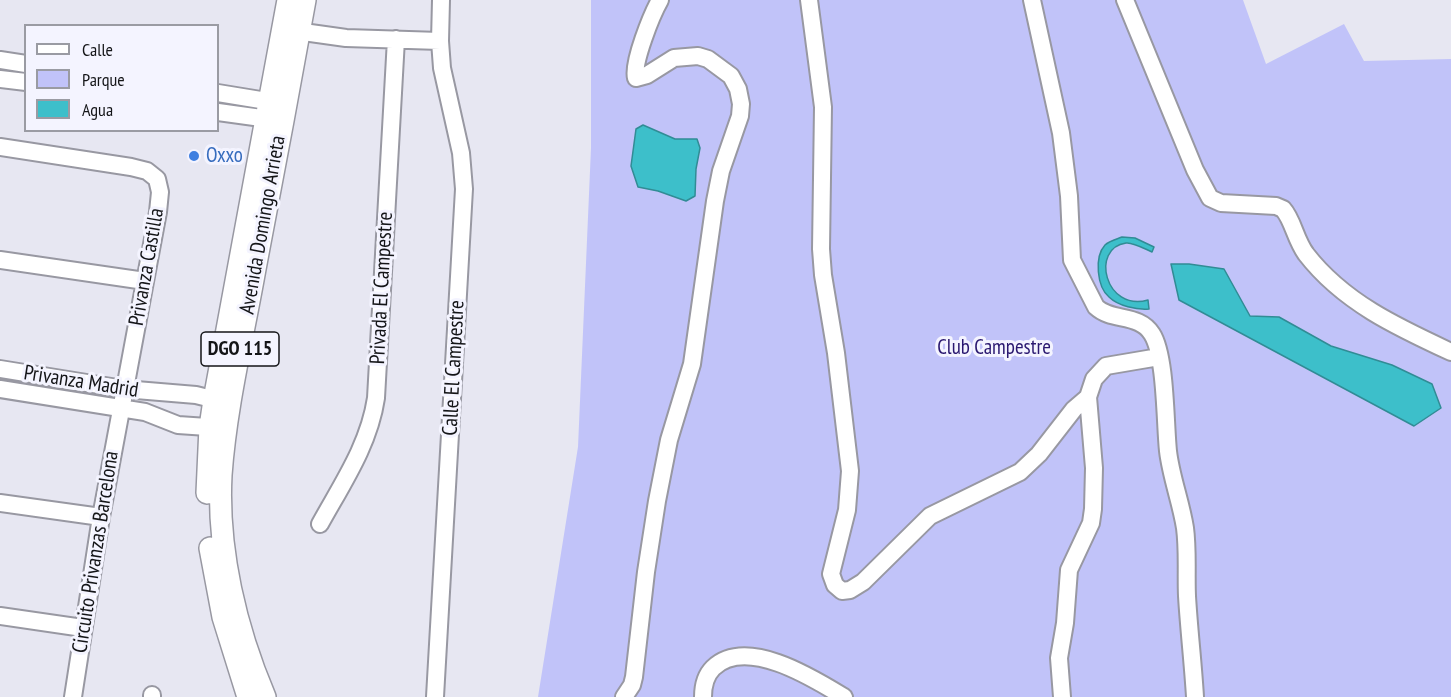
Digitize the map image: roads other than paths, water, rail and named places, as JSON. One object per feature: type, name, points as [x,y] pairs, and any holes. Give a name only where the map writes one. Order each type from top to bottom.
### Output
[{"type":"main road","name":"Avenida Domingo Arrieta","points":[[288,0],[291,31]]},
{"type":"main road","name":"Avenida Domingo Arrieta","points":[[248,697],[223,616],[211,552],[207,518],[207,476],[291,31],[306,0]]},
{"type":"main road","name":"Avenida Domingo Arrieta","points":[[218,427],[225,554],[245,644],[265,697]]},
{"type":"street","name":"Calle El Campestre","points":[[435,697],[464,189],[461,153],[443,82],[440,41],[441,0]]},
{"type":"street","points":[[624,697],[634,677],[646,572],[669,440],[692,364],[715,201],[721,171],[740,116],[741,104],[738,89],[731,76],[708,59],[698,56],[674,58],[642,78],[636,78],[635,68],[648,26],[660,0]]},
{"type":"street","points":[[809,0],[823,107],[823,266],[850,471],[847,510],[831,574],[835,585],[842,591],[850,590],[863,582],[930,516],[1020,472],[1038,454],[1074,409],[1088,398]]},
{"type":"street","points":[[1032,0],[1061,133],[1070,196],[1074,267],[1100,311],[1137,321],[1147,327],[1154,336],[1159,357],[1169,453],[1186,541],[1195,697]]},
{"type":"street","points":[[1125,0],[1195,170],[1210,198],[1221,203],[1283,208],[1296,240],[1336,287],[1353,301],[1377,315],[1451,352]]},
{"type":"street","points":[[291,31],[346,38],[440,41]]},
{"type":"street","name":"Privada El Campestre","points":[[320,524],[365,442],[373,419],[396,39]]},
{"type":"street","points":[[0,60],[24,64]]},
{"type":"street","points":[[0,79],[24,82]]},
{"type":"street","points":[[219,93],[276,111]]},
{"type":"street","points":[[219,112],[276,111]]},
{"type":"street","name":"Privanza Castilla","points":[[0,147],[131,167],[147,171],[157,178],[160,192],[158,212],[121,407]]},
{"type":"street","points":[[0,260],[145,281]]},
{"type":"street","points":[[1062,697],[1059,658],[1065,623],[1069,570],[1091,523],[1093,509],[1094,468],[1088,398],[1094,379],[1106,366],[1159,357]]},
{"type":"street","name":"Privanza Madrid","points":[[0,369],[124,389],[196,395],[222,402]]},
{"type":"street","name":"Privanza Madrid","points":[[0,388],[121,407],[145,412],[178,425],[218,427]]},
{"type":"street","points":[[159,418],[163,393]]},
{"type":"street","name":"Circuito Privanzas Barcelona","points":[[73,697],[121,407]]},
{"type":"street","points":[[0,503],[101,517]]},
{"type":"street","points":[[0,616],[83,628]]},
{"type":"street","points":[[703,697],[705,680],[709,672],[726,658],[739,656],[757,657],[790,667],[844,697]]},
{"type":"water","points":[[643,125],[675,139],[697,139],[700,148],[696,169],[695,196],[686,201],[638,187],[631,166],[636,129]]},
{"type":"water","points":[[1122,237],[1135,238],[1154,247],[1152,252],[1129,243],[1115,247],[1108,256],[1107,278],[1121,297],[1133,301],[1148,300],[1149,309],[1133,308],[1117,303],[1109,297],[1102,286],[1098,272],[1099,257],[1105,245]]},
{"type":"water","points":[[1171,264],[1224,269],[1250,316],[1279,317],[1331,346],[1392,365],[1432,384],[1441,408],[1414,426],[1179,300]]},
{"type":"place","name":"Oxxo","points":[[194,156]]},
{"type":"park label","name":"Club Campestre","points":[[994,348]]}]
